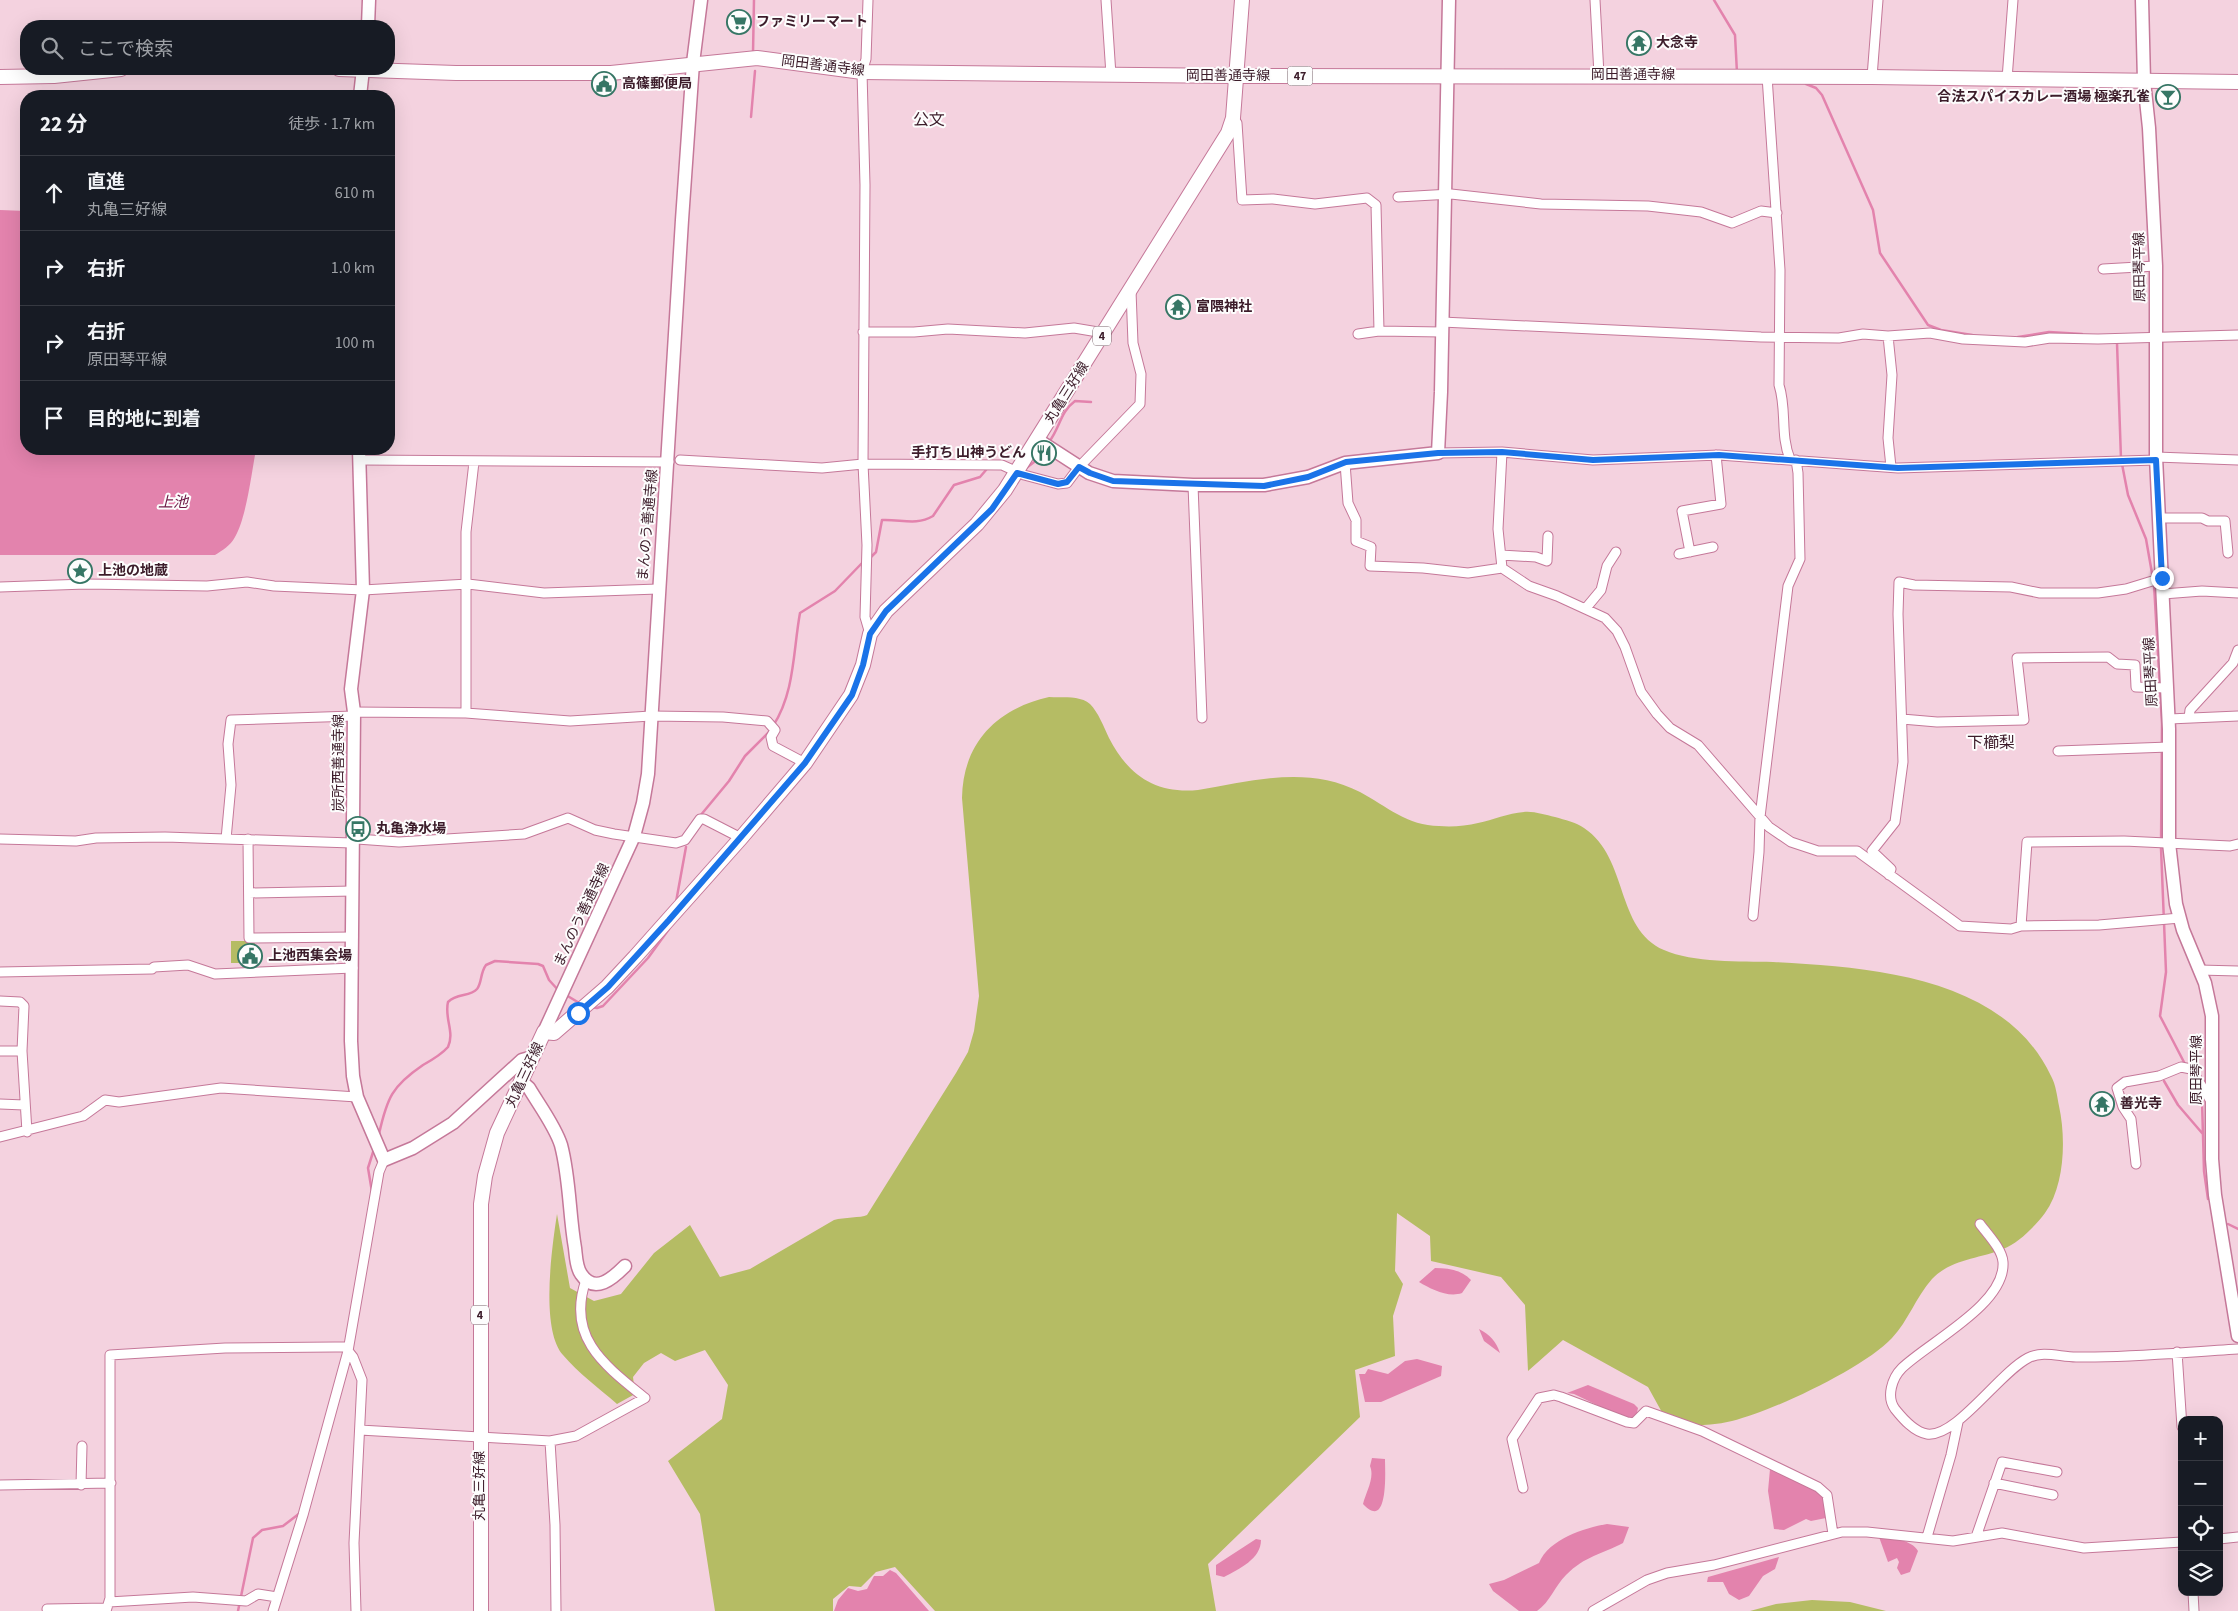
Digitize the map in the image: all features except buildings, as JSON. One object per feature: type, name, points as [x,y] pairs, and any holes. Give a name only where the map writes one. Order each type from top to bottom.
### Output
[{"type":"main road","points":[[368,20],[369,0]]},
{"type":"main road","name":"まんのう善通寺線","points":[[544,1032],[634,836],[643,803],[648,774],[658,589],[674,461],[693,64],[702,0]]},
{"type":"main road","name":"丸亀三好線","points":[[481,1611],[481,1204],[491,1152],[544,1032],[554,1033],[608,987],[805,763],[852,695],[863,665],[870,634],[886,611],[992,509],[1017,473],[1044,443],[1104,333],[1212,160],[1233,118],[1242,0]]},
{"type":"main road","points":[[1044,443],[1079,467],[1113,481],[1193,485],[1264,486],[1308,477],[1346,462],[1438,453],[1449,0]]},
{"type":"main road","name":"原田琴平線","points":[[2142,0],[2144,81],[2150,128],[2156,266],[2156,459],[2159,518],[2156,580],[2163,594],[2162,688],[2169,719],[2164,747],[2164,842],[2176,904],[2169,919],[2205,983],[2212,1016],[2215,1195],[2238,1336]]},
{"type":"main road","name":"岡田善通寺線","points":[[395,70],[611,73],[757,58],[862,72],[1237,76],[1599,75],[1767,81],[1872,77],[2238,82]]},
{"type":"main road","points":[[0,77],[64,75]]},
{"type":"main road","points":[[361,90],[362,75]]},
{"type":"main road","name":"炭所西善通寺線","points":[[360,455],[363,590],[351,689],[354,714],[353,968],[350,1041],[357,1097],[384,1160]]},
{"type":"main road","points":[[384,1160],[412,1148],[446,1128],[522,1060],[533,1057]]},
{"type":"main road","points":[[522,1082],[529,1088],[560,1143],[567,1177],[578,1268],[586,1280],[599,1284],[610,1282],[625,1266]]},
{"type":"street","points":[[868,0],[866,59],[862,72],[865,185],[863,464],[866,555],[865,617],[870,634]]},
{"type":"street","points":[[1106,0],[1111,75]]},
{"type":"street","points":[[1595,0],[1599,75]]},
{"type":"street","points":[[1872,77],[1878,0]]},
{"type":"street","points":[[2007,79],[2013,0]]},
{"type":"street","points":[[1753,916],[1760,817],[1788,586],[1800,560],[1798,473],[1784,444],[1778,337],[1780,278],[1777,213],[1767,81]]},
{"type":"street","points":[[1233,118],[1237,123],[1242,200],[1274,199],[1315,204],[1367,198],[1376,205],[1379,331]]},
{"type":"street","points":[[1398,197],[1445,194],[1541,204],[1648,206],[1701,212],[1732,223],[1761,211],[1777,213]]},
{"type":"street","points":[[2109,266],[2156,266]]},
{"type":"street","points":[[360,455],[474,462],[674,461],[822,468],[863,464],[1002,465],[1017,473],[1058,484],[1067,482],[1140,404],[1141,374],[1133,343],[1131,291]]},
{"type":"street","points":[[1358,334],[1442,327],[1838,338],[1863,334],[1888,336],[1930,333],[1963,339],[2025,342],[2050,338],[2098,339],[2238,334]]},
{"type":"street","points":[[863,332],[914,332],[948,329],[1025,333],[1074,328],[1104,333]]},
{"type":"street","points":[[1888,336],[1892,375],[1888,438],[1891,467]]},
{"type":"street","points":[[1438,453],[1502,452],[1593,460],[1716,455],[1891,467],[2121,462],[2156,459],[2238,460]]},
{"type":"street","points":[[1502,452],[1498,529],[1502,568]]},
{"type":"street","points":[[1690,552],[1691,532],[1682,511],[1698,512],[1721,504],[1716,455]]},
{"type":"street","points":[[466,713],[468,584],[466,532],[474,462]]},
{"type":"street","points":[[1346,462],[1348,503],[1356,520],[1356,541],[1371,547],[1370,566],[1423,568],[1468,574],[1502,568],[1529,586],[1586,608],[1605,618],[1617,631],[1625,647],[1641,692],[1658,714],[1670,728],[1698,745],[1760,817],[1791,842],[1818,851],[1857,851],[1960,926],[2011,929],[2021,926],[2099,925],[2169,919]]},
{"type":"street","points":[[1193,485],[1202,718]]},
{"type":"street","points":[[1720,497],[1730,498]]},
{"type":"street","points":[[2159,518],[2202,518],[2208,521],[2225,521],[2228,553]]},
{"type":"street","points":[[1501,555],[1547,560],[1548,536]]},
{"type":"street","points":[[1679,554],[1713,547]]},
{"type":"street","points":[[1586,608],[1601,590],[1607,566],[1616,552]]},
{"type":"street","points":[[1889,875],[1891,869],[1889,864],[1872,851],[1895,822],[1903,762],[1898,614],[1899,582],[1914,585],[2011,587],[2040,593],[2098,593],[2126,589],[2156,580]]},
{"type":"street","points":[[0,587],[86,584],[207,586],[247,582],[274,586],[363,590],[468,584],[544,593],[658,589]]},
{"type":"street","points":[[2163,594],[2202,591],[2238,593]]},
{"type":"street","points":[[2189,718],[2190,710],[2233,663],[2238,650]]},
{"type":"street","points":[[1902,719],[1937,722],[2024,720],[2017,658],[2108,657],[2117,664],[2135,664],[2136,687],[2162,688]]},
{"type":"street","points":[[226,839],[231,785],[228,744],[231,720],[354,714],[466,713],[570,721],[651,716],[724,716],[767,721],[775,730],[770,743],[805,763]]},
{"type":"street","points":[[2169,719],[2238,716]]},
{"type":"street","points":[[2058,751],[2084,754],[2125,744],[2164,747]]},
{"type":"street","points":[[0,839],[76,841],[96,838],[248,839],[352,843],[358,839],[399,842],[524,834],[568,818],[595,830],[676,843],[685,840],[700,819],[741,838]]},
{"type":"street","points":[[248,839],[249,938],[352,937]]},
{"type":"street","points":[[2021,926],[2026,842],[2164,842],[2230,846],[2238,844]]},
{"type":"street","points":[[249,893],[353,891]]},
{"type":"street","points":[[0,972],[52,973],[188,965],[215,974],[353,968]]},
{"type":"street","points":[[2199,970],[2238,971]]},
{"type":"street","points":[[0,1001],[20,1002],[24,1006],[22,1051],[27,1132]]},
{"type":"street","points":[[0,1051],[22,1051]]},
{"type":"street","points":[[2136,1164],[2131,1119],[2123,1107],[2117,1088],[2125,1082],[2158,1076],[2186,1068],[2212,1102]]},
{"type":"street","points":[[0,1137],[27,1132],[83,1116],[105,1100],[119,1102],[221,1088],[357,1097]]},
{"type":"street","points":[[0,1104],[24,1105]]},
{"type":"street","points":[[273,1611],[303,1515],[346,1349],[379,1172],[384,1160]]},
{"type":"street","points":[[1980,1224],[2003,1260],[2003,1273],[1996,1290],[1950,1332],[1902,1368],[1890,1392],[1893,1407],[1917,1430],[1928,1434],[1942,1432],[1958,1422],[2006,1374],[2028,1358],[2042,1354],[2076,1357],[2238,1349]]},
{"type":"street","points":[[360,1430],[550,1441],[576,1436],[645,1398],[601,1358],[586,1338],[581,1327],[579,1310],[586,1280]]},
{"type":"street","points":[[107,1607],[111,1483],[110,1355],[225,1348],[346,1349],[353,1357],[362,1380],[360,1430],[356,1465],[354,1543],[356,1611]]},
{"type":"street","points":[[2177,1352],[2181,1416]]},
{"type":"street","points":[[1523,1488],[1512,1439],[1539,1398],[1554,1395],[1627,1422],[1634,1423],[1646,1411],[1702,1431],[1818,1488],[1827,1495],[1833,1534]]},
{"type":"street","points":[[1927,1538],[1951,1455],[1958,1422]]},
{"type":"street","points":[[550,1441],[555,1525],[556,1611]]},
{"type":"street","points":[[81,1484],[82,1446]]},
{"type":"street","points":[[1976,1537],[2002,1462],[2057,1472]]},
{"type":"street","points":[[0,1485],[111,1483]]},
{"type":"street","points":[[1994,1483],[2053,1495]]},
{"type":"street","points":[[1593,1611],[1647,1580],[1714,1565],[1833,1534],[1867,1532],[1953,1541],[2002,1534],[2084,1548],[2178,1542]]},
{"type":"street","points":[[2223,1539],[2238,1537]]},
{"type":"street","points":[[47,1609],[107,1607],[193,1597],[246,1601],[258,1594],[277,1598]]},
{"type":"street","points":[[2193,1596],[2194,1611]]},
{"type":"green space","points":[[1049,697],[1076,698],[1090,704],[1125,762],[1134,772],[1156,785],[1169,789],[1198,790],[1259,780],[1300,777],[1340,784],[1360,792],[1407,819],[1428,825],[1469,825],[1524,812],[1555,817],[1581,826],[1598,841],[1609,857],[1637,926],[1648,940],[1664,950],[1703,959],[1811,964],[1891,974],[1930,983],[1968,997],[2001,1017],[2029,1043],[2053,1079],[2063,1132],[2063,1147],[2060,1175],[2052,1202],[2036,1223],[2015,1243],[1994,1252],[1956,1263],[1940,1272],[1926,1286],[1903,1324],[1892,1338],[1879,1350],[1861,1362],[1817,1387],[1749,1416],[1716,1424],[1693,1425],[1669,1425],[1648,1387],[1563,1340],[1528,1371],[1525,1305],[1501,1277],[1431,1261],[1430,1236],[1397,1213],[1395,1271],[1403,1284],[1393,1316],[1395,1356],[1355,1370],[1360,1417],[1208,1564],[1216,1611],[935,1611],[895,1567],[876,1572],[861,1587],[849,1586],[833,1599],[833,1611],[715,1611],[700,1514],[668,1461],[722,1419],[728,1385],[705,1350],[675,1361],[661,1353],[644,1363],[633,1377],[635,1394],[617,1404],[575,1368],[563,1355],[556,1343],[552,1327],[550,1287],[557,1214],[570,1288],[594,1301],[621,1294],[654,1253],[690,1225],[720,1277],[750,1269],[834,1220],[867,1215],[956,1073],[968,1052],[974,1031],[979,996],[962,798],[964,778],[969,761],[976,745],[986,731],[998,720],[1013,710]]},
{"type":"green space","points":[[231,941],[255,941],[255,952],[243,952],[243,963],[231,963]]},
{"type":"green space","points":[[1812,1600],[1850,1602],[1886,1611],[1750,1611],[1776,1604]]},
{"type":"water","name":"上池","points":[[0,210],[20,211],[20,455],[255,455],[239,529],[231,543],[215,555],[0,555]]},
{"type":"water","points":[[1435,1268],[1454,1270],[1471,1280],[1462,1293],[1457,1294],[1440,1292],[1419,1282]]},
{"type":"water","points":[[1479,1329],[1492,1339],[1500,1353],[1484,1341]]},
{"type":"water","points":[[1417,1359],[1442,1366],[1441,1376],[1381,1402],[1365,1402],[1359,1374],[1365,1374],[1368,1369],[1388,1374],[1405,1361]]},
{"type":"water","points":[[1588,1385],[1634,1404],[1638,1408],[1637,1413],[1631,1420],[1626,1419],[1574,1394],[1567,1393]]},
{"type":"water","points":[[1372,1458],[1385,1459],[1385,1485],[1381,1505],[1377,1510],[1371,1511],[1363,1504],[1371,1480],[1370,1466]]},
{"type":"water","points":[[1770,1469],[1823,1494],[1826,1518],[1811,1521],[1806,1519],[1784,1530],[1774,1529],[1768,1491]]},
{"type":"water","points":[[1607,1524],[1629,1527],[1623,1543],[1587,1559],[1573,1569],[1562,1579],[1537,1611],[1519,1611],[1493,1591],[1489,1584],[1504,1580],[1539,1563],[1551,1547],[1568,1536],[1588,1528]]},
{"type":"water","points":[[1879,1537],[1901,1540],[1915,1547],[1918,1551],[1910,1572],[1901,1575],[1897,1568],[1899,1562],[1897,1558],[1888,1562]]},
{"type":"water","points":[[1256,1539],[1261,1540],[1260,1547],[1248,1563],[1224,1577],[1216,1575],[1216,1565]]},
{"type":"water","points":[[1779,1557],[1775,1569],[1763,1576],[1749,1596],[1739,1600],[1729,1594],[1723,1582],[1707,1582],[1708,1577]]},
{"type":"water","points":[[890,1570],[896,1573],[929,1611],[834,1611],[838,1600],[848,1588],[858,1591],[867,1589],[874,1576],[883,1576]]},
{"type":"waterway","points":[[753,53],[754,0]]},
{"type":"waterway","points":[[1714,0],[1735,35],[1737,73]]},
{"type":"waterway","points":[[751,117],[755,71]]},
{"type":"waterway","points":[[1806,84],[1816,88],[1822,95],[1873,210],[1880,253],[1928,325],[1941,330],[1972,335]]},
{"type":"waterway","points":[[2018,337],[2049,332],[2082,334]]},
{"type":"waterway","points":[[2117,343],[2121,459]]},
{"type":"waterway","points":[[1049,442],[1070,405],[1075,401],[1091,402]]},
{"type":"waterway","points":[[1025,469],[1038,459],[1045,449]]},
{"type":"waterway","points":[[2122,464],[2128,495],[2146,539],[2153,579]]},
{"type":"waterway","points":[[868,560],[876,552],[882,520],[921,521],[927,519],[933,516],[954,485],[980,477],[986,470]]},
{"type":"waterway","points":[[773,726],[786,699],[800,613],[835,591],[863,562]]},
{"type":"waterway","points":[[2154,584],[2162,724],[2161,848],[2166,972],[2160,1016],[2186,1066]]},
{"type":"waterway","points":[[700,816],[729,781],[745,756],[770,731]]},
{"type":"waterway","points":[[676,902],[686,847]]},
{"type":"waterway","points":[[590,1007],[597,1008],[603,1006],[648,958],[669,929]]},
{"type":"waterway","points":[[379,1134],[392,1094],[404,1080],[448,1047],[450,1041],[447,1014],[448,1002],[455,997],[471,993],[477,989],[486,965],[495,961],[538,964],[543,966],[549,980],[559,991]]},
{"type":"waterway","points":[[566,995],[581,1004]]},
{"type":"waterway","points":[[2188,1071],[2202,1100],[2204,1171],[2208,1199]]},
{"type":"waterway","points":[[2164,1081],[2178,1105],[2202,1133]]},
{"type":"waterway","points":[[372,1192],[368,1168],[374,1149]]},
{"type":"waterway","points":[[2228,1224],[2238,1229]]},
{"type":"waterway","points":[[238,1611],[253,1538],[262,1530],[283,1526],[300,1513]]},
{"type":"place","name":"ファミリーマート","points":[[739,22]]},
{"type":"place","name":"大念寺","points":[[1639,43]]},
{"type":"place","name":"高篠郵便局","points":[[604,84]]},
{"type":"place","name":"合法スパイスカレー酒場 極楽孔雀","points":[[2168,97]]},
{"type":"place","name":"富隈神社","points":[[1178,307]]},
{"type":"place","name":"手打ち 山神うどん","points":[[1044,453]]},
{"type":"place","name":"上池の地蔵","points":[[80,571]]},
{"type":"place","name":"丸亀浄水場","points":[[358,829]]},
{"type":"place","name":"上池西集会場","points":[[250,956]]},
{"type":"place","name":"善光寺","points":[[2102,1104]]},
{"type":"district","name":"公文","points":[[929,120]]},
{"type":"district","name":"下櫛梨","points":[[1991,743]]},
{"type":"route","points":[[578,1013],[608,987],[669,920],[805,763],[852,695],[863,665],[870,634],[886,611],[992,509],[1017,473],[1058,484],[1067,482],[1079,467],[1113,481],[1264,486],[1308,477],[1346,462],[1438,453],[1502,452],[1593,460],[1719,455],[1898,468],[2079,464],[2156,460],[2162,578]]}]
